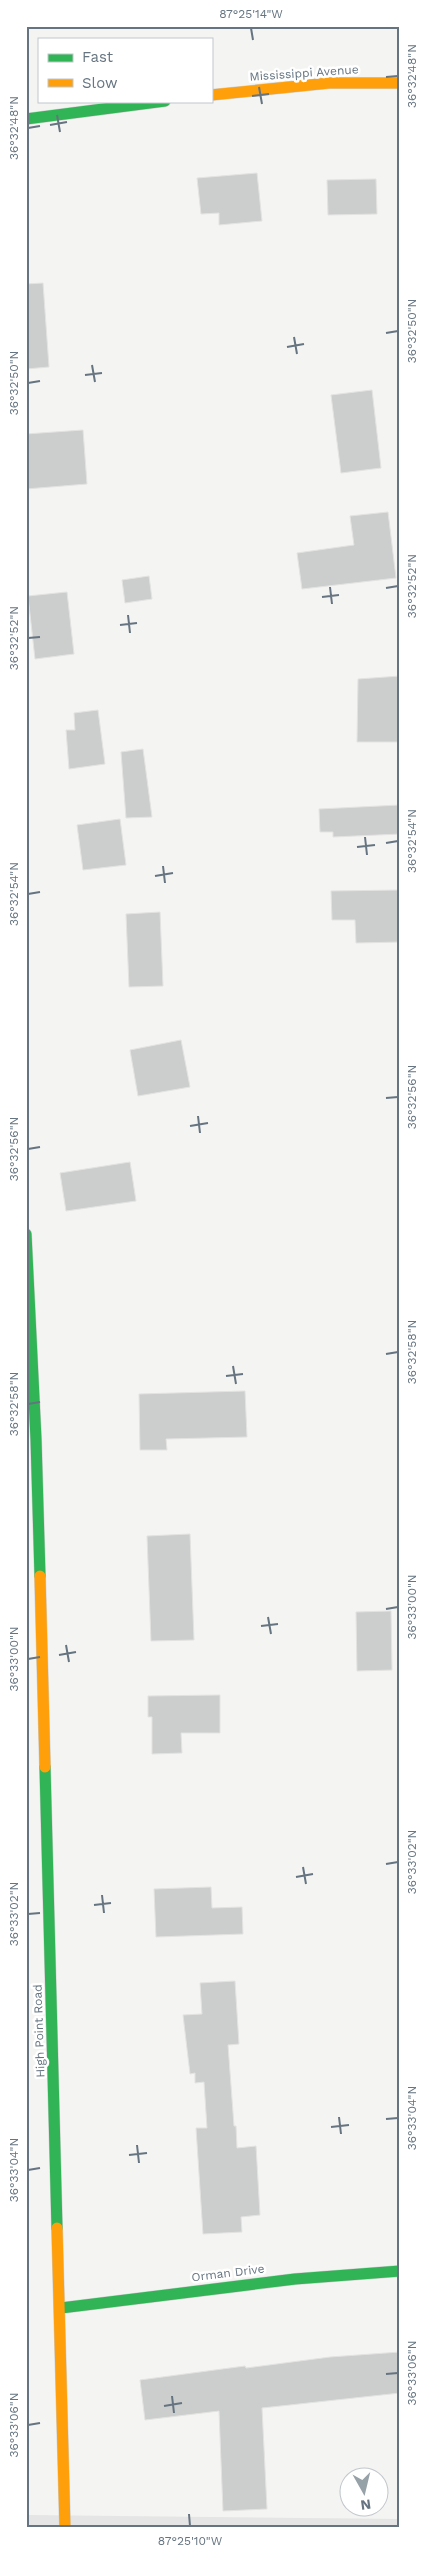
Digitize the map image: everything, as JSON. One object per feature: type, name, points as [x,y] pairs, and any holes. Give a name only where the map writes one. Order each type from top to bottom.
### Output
[{"type":"street","name":"Mississippi Avenue","points":[[212,95],[264,88],[380,82],[400,83]]},
{"type":"street","points":[[26,119],[157,102]]},
{"type":"street","name":"High Point Road","points":[[26,1234],[35,1398],[66,2528]]},
{"type":"street","name":"Orman Drive","points":[[61,2308],[295,2279],[400,2271]]},
{"type":"shaded area","points":[[26,2515],[400,2519],[400,2528],[26,2528]]},
{"type":"building","points":[[257,173],[262,221],[219,225],[219,213],[201,214],[197,178]]},
{"type":"building","points":[[376,179],[377,214],[328,215],[327,180]]},
{"type":"building","points":[[43,283],[49,367],[26,369],[26,284]]},
{"type":"building","points":[[372,390],[381,468],[341,473],[331,395]]},
{"type":"building","points":[[83,430],[87,484],[26,489],[26,434]]},
{"type":"building","points":[[388,512],[396,578],[302,589],[297,553],[354,545],[350,516]]},
{"type":"building","points":[[149,576],[152,599],[125,603],[122,580]]},
{"type":"building","points":[[67,592],[74,654],[35,659],[28,596]]},
{"type":"building","points":[[400,676],[400,742],[357,742],[358,679]]},
{"type":"building","points":[[98,710],[105,764],[69,769],[66,730],[75,730],[74,713]]},
{"type":"building","points":[[143,749],[152,817],[126,818],[121,752]]},
{"type":"building","points":[[400,805],[400,834],[333,837],[333,832],[320,832],[319,809]]},
{"type":"building","points":[[120,819],[126,865],[83,870],[77,825]]},
{"type":"building","points":[[400,890],[400,942],[356,943],[355,920],[332,920],[331,891]]},
{"type":"building","points":[[160,912],[163,986],[129,987],[126,914]]},
{"type":"building","points":[[181,1040],[190,1087],[138,1096],[130,1050]]},
{"type":"building","points":[[130,1162],[136,1201],[66,1211],[60,1173]]},
{"type":"building","points":[[245,1391],[247,1437],[166,1439],[167,1450],[140,1450],[139,1394]]},
{"type":"building","points":[[190,1534],[194,1640],[151,1641],[147,1536]]},
{"type":"building","points":[[391,1611],[392,1670],[357,1671],[356,1612]]},
{"type":"building","points":[[220,1695],[220,1733],[181,1733],[182,1753],[152,1754],[152,1717],[148,1717],[148,1696]]},
{"type":"building","points":[[211,1887],[212,1908],[242,1907],[243,1934],[156,1937],[154,1889]]},
{"type":"building","points":[[235,1981],[239,2044],[228,2045],[234,2126],[236,2126],[237,2148],[256,2146],[260,2215],[241,2217],[242,2232],[203,2234],[196,2128],[207,2128],[204,2082],[195,2083],[195,2073],[190,2074],[183,2015],[202,2014],[200,1983]]},
{"type":"building","points":[[400,2352],[400,2393],[262,2408],[267,2509],[223,2511],[219,2411],[145,2420],[140,2380],[245,2366],[246,2368],[330,2357]]},
{"type":"traffic: fast","points":[[26,119],[157,102]]},
{"type":"traffic: fast","points":[[26,1234],[36,1439],[40,1576]]},
{"type":"traffic: fast","points":[[45,1767],[57,2228]]},
{"type":"traffic: fast","points":[[61,2308],[295,2279],[400,2271]]},
{"type":"traffic: slow","points":[[212,95],[329,83],[400,83]]},
{"type":"traffic: slow","points":[[40,1576],[45,1767]]},
{"type":"traffic: slow","points":[[57,2228],[65,2528]]}]
